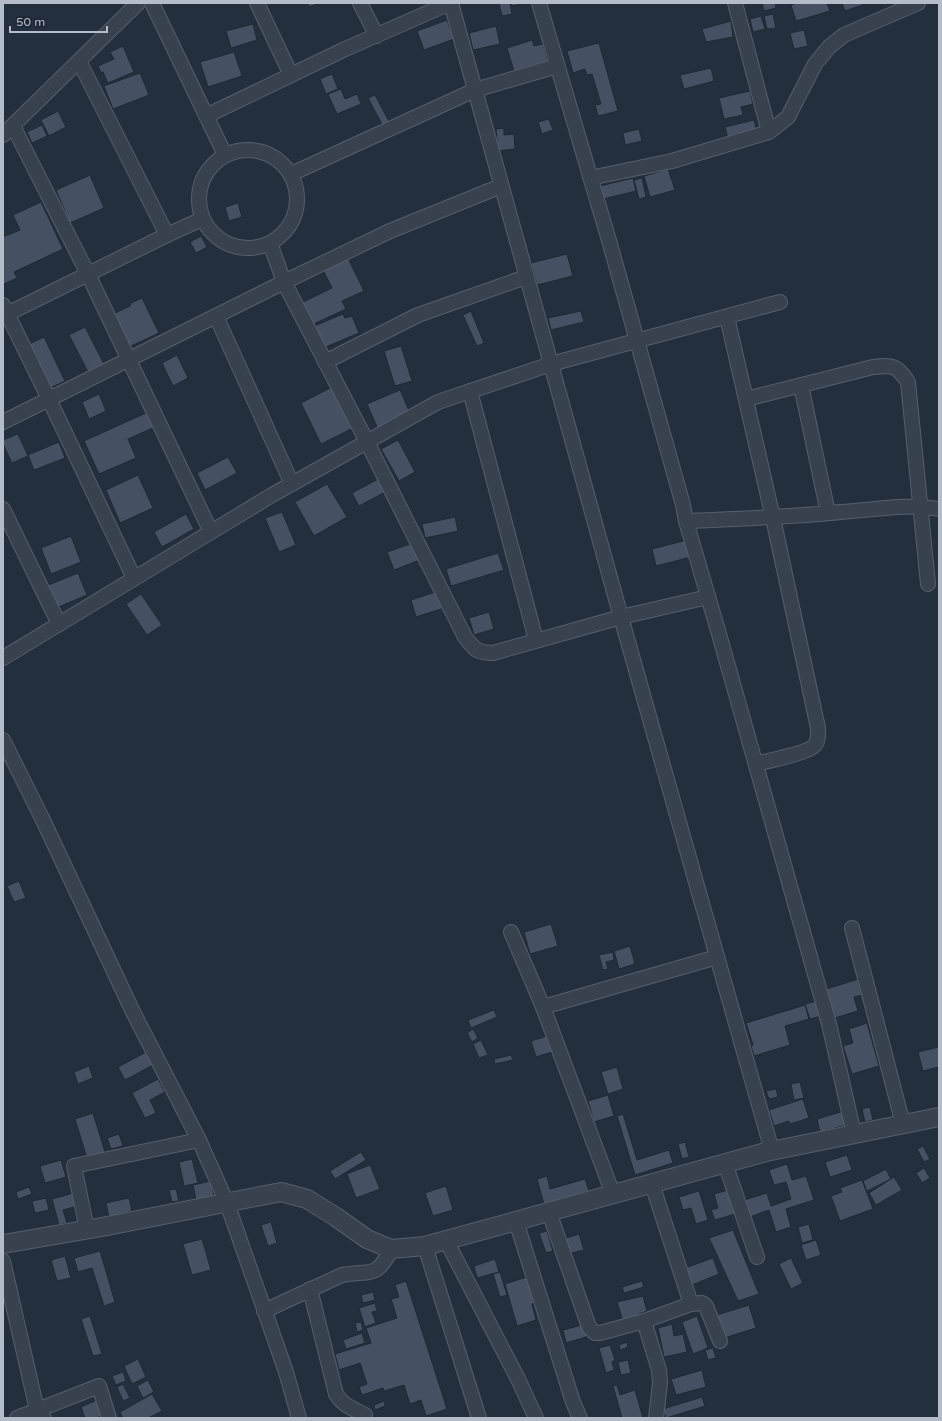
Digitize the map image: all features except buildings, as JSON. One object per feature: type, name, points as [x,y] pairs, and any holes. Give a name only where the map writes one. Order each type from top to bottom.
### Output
[{"type":"street","points":[[138,3],[7,131],[88,274],[211,532]]},
{"type":"street","points":[[152,3],[225,155]]},
{"type":"street","points":[[257,3],[291,75]]},
{"type":"street","points":[[360,3],[377,36]]},
{"type":"street","points":[[206,116],[343,50],[451,3],[621,617],[772,1151]]},
{"type":"street","points":[[539,3],[637,341],[683,504],[686,521],[756,764],[828,1024],[854,1134]]},
{"type":"street","points":[[735,3],[769,132]]},
{"type":"street","points":[[590,178],[672,161],[769,132],[788,117],[815,64],[828,47],[844,34],[918,3]]},
{"type":"street","points":[[79,61],[167,235]]},
{"type":"street","points":[[291,174],[475,90],[557,66]]},
{"type":"street","points":[[248,149],[265,152],[280,160],[291,174],[297,189],[297,206],[291,222],[281,235],[270,243],[253,248],[237,248],[222,242],[210,232],[202,219],[198,203],[199,188],[205,173],[216,160],[225,155],[231,152],[248,149]]},
{"type":"street","points":[[3,422],[390,231],[501,186]]},
{"type":"street","points":[[134,578],[49,399],[4,312],[88,274],[202,219]]},
{"type":"street","points":[[270,243],[284,282],[367,442],[465,637],[474,649],[483,653],[493,653],[621,617],[708,597]]},
{"type":"street","points":[[325,362],[418,315],[526,277]]},
{"type":"street","points":[[3,658],[292,484],[438,402],[551,364],[780,302]]},
{"type":"street","points":[[216,316],[292,484]]},
{"type":"street","points":[[727,317],[773,518],[818,728],[818,739],[814,747],[806,751],[756,764]]},
{"type":"street","points":[[746,399],[873,367],[889,365],[900,370],[908,382],[928,584]]},
{"type":"street","points":[[801,385],[828,514]]},
{"type":"street","points":[[470,391],[536,640]]},
{"type":"street","points":[[686,521],[773,518],[898,508],[921,507],[939,509]]},
{"type":"street","points":[[3,509],[59,624]]},
{"type":"street","points":[[3,740],[42,818],[133,1012],[199,1140],[227,1203],[286,1372],[299,1418]]},
{"type":"street","points":[[852,928],[903,1124]]},
{"type":"street","points":[[511,932],[543,1007],[613,1194]]},
{"type":"street","points":[[543,1007],[717,957]]},
{"type":"street","points":[[3,1244],[87,1230],[281,1192],[307,1199],[367,1239],[391,1249],[425,1246],[772,1151],[939,1116]]},
{"type":"street","points":[[87,1230],[74,1166],[199,1140]]},
{"type":"street","points":[[726,1163],[757,1257]]},
{"type":"street","points":[[652,1184],[691,1304]]},
{"type":"street","points":[[549,1212],[589,1328],[595,1333],[644,1321],[697,1302],[706,1306],[720,1341]]},
{"type":"street","points":[[516,1221],[573,1402],[580,1418]]},
{"type":"street","points":[[446,1240],[518,1379],[536,1418]]},
{"type":"street","points":[[425,1246],[479,1418]]},
{"type":"street","points":[[264,1311],[342,1275],[371,1272],[383,1264],[391,1249]]},
{"type":"street","points":[[3,1261],[41,1414]]},
{"type":"street","points":[[310,1289],[336,1394],[343,1404],[365,1415]]},
{"type":"street","points":[[644,1321],[658,1370],[660,1383],[656,1418]]},
{"type":"street","points":[[20,1417],[41,1414],[99,1386],[110,1418]]}]
